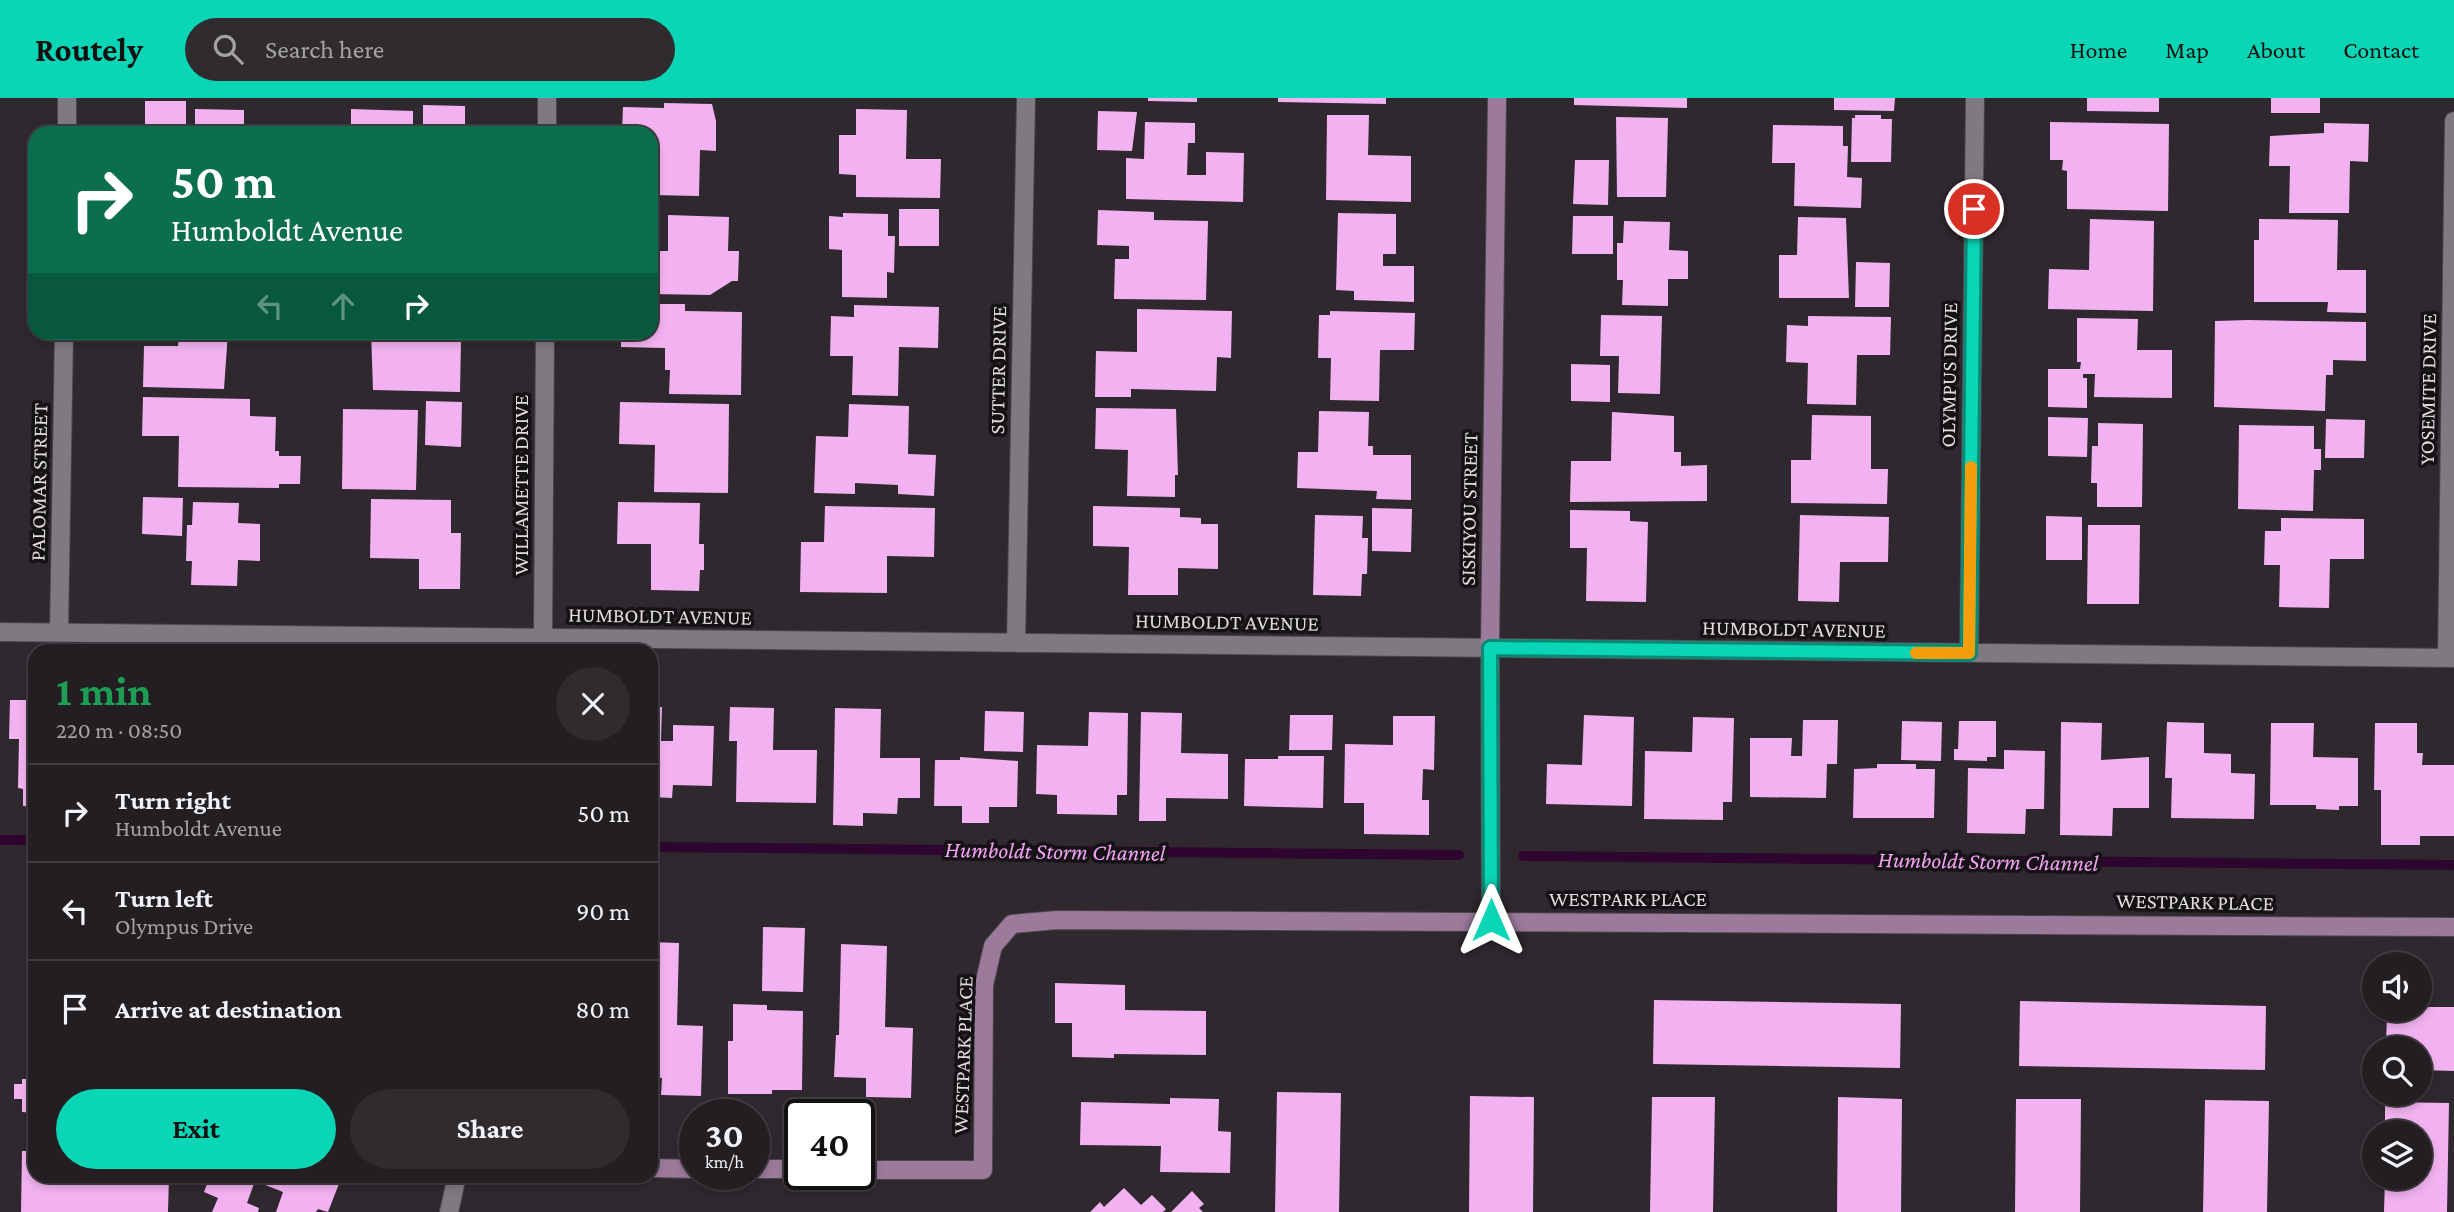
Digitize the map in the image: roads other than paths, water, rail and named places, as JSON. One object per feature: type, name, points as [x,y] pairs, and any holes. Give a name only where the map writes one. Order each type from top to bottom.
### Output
[{"type":"street","points":[[67,98],[67,126]]},
{"type":"street","points":[[547,98],[547,126]]},
{"type":"street","name":"SUTTER DRIVE","points":[[1016,643],[1026,98]]},
{"type":"street","name":"SISKIYOU STREET","points":[[1491,920],[1490,648],[1497,98]]},
{"type":"street","name":"OLYMPUS DRIVE","points":[[1969,653],[1975,98]]},
{"type":"street","name":"YOSEMITE DRIVE","points":[[2450,658],[2454,121]]},
{"type":"street","name":"PALOMAR STREET","points":[[59,633],[64,340]]},
{"type":"street","name":"WILLAMETTE DRIVE","points":[[543,638],[545,340]]},
{"type":"street","name":"HUMBOLDT AVENUE","points":[[0,632],[2450,658]]},
{"type":"street","name":"WESTPARK PLACE","points":[[875,1170],[983,1170],[984,985],[993,946],[1012,923],[1057,920],[1491,920],[2454,927]]},
{"type":"street","points":[[658,1168],[679,1169]]},
{"type":"street","points":[[449,1212],[455,1183]]},
{"type":"waterway","name":"Humboldt Storm Channel","points":[[0,840],[28,840]]},
{"type":"waterway","name":"Humboldt Storm Channel","points":[[658,847],[1459,855]]},
{"type":"waterway","name":"Humboldt Storm Channel","points":[[1523,856],[2454,865]]}]
